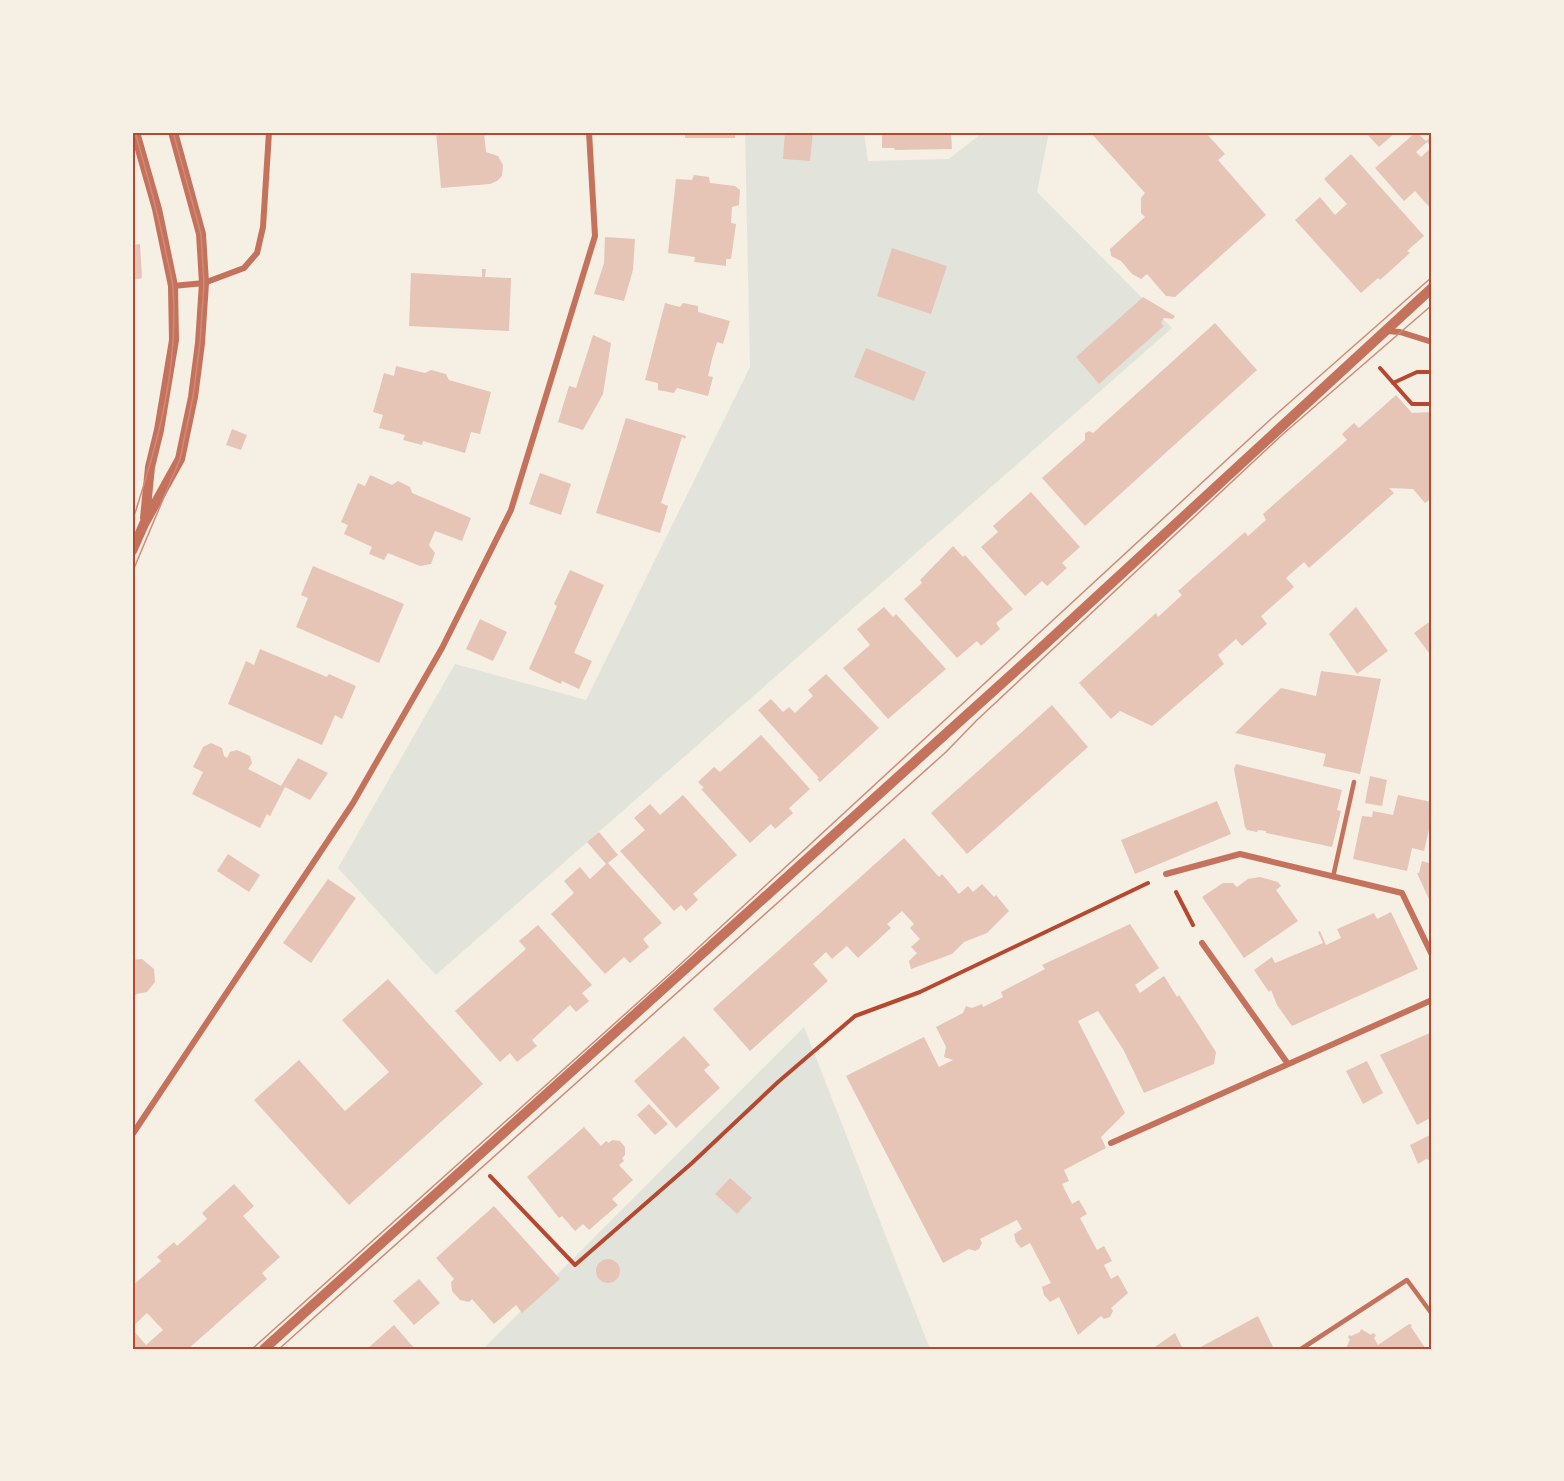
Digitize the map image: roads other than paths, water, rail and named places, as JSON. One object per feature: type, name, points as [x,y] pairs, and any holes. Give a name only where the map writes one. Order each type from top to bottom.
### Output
[{"type":"street","points":[[135,132],[157,209],[173,286],[174,340],[159,430],[150,467],[144,524]]},
{"type":"street","points":[[132,551],[144,524],[180,459],[194,398],[200,343],[204,283],[201,234],[173,132]]},
{"type":"street","points":[[173,286],[204,283],[244,268],[257,253],[263,227],[269,132]]},
{"type":"street","points":[[132,1135],[353,803],[442,648],[511,510],[595,236],[590,132]]},
{"type":"street","points":[[264,1349],[1042,647],[1432,288]]},
{"type":"street","points":[[1386,331],[1400,332],[1432,342]]},
{"type":"street","points":[[1166,874],[1240,854],[1402,893],[1432,955]]},
{"type":"street","points":[[1202,943],[1288,1064]]},
{"type":"street","points":[[1111,1143],[1432,1000]]},
{"type":"lane","points":[[1333,877],[1354,783]]},
{"type":"lane","points":[[1300,1349],[1407,1280],[1432,1314]]},
{"type":"tram line","points":[[132,522],[150,465],[164,407],[173,348],[174,318],[171,273],[135,132]]},
{"type":"tram line","points":[[132,573],[180,459],[193,397],[200,343],[204,283],[201,234],[173,132]]},
{"type":"tram line","points":[[252,1349],[673,971],[1272,418],[1432,277]]},
{"type":"tram line","points":[[279,1349],[946,752],[977,720],[1283,434],[1432,305]]}]
